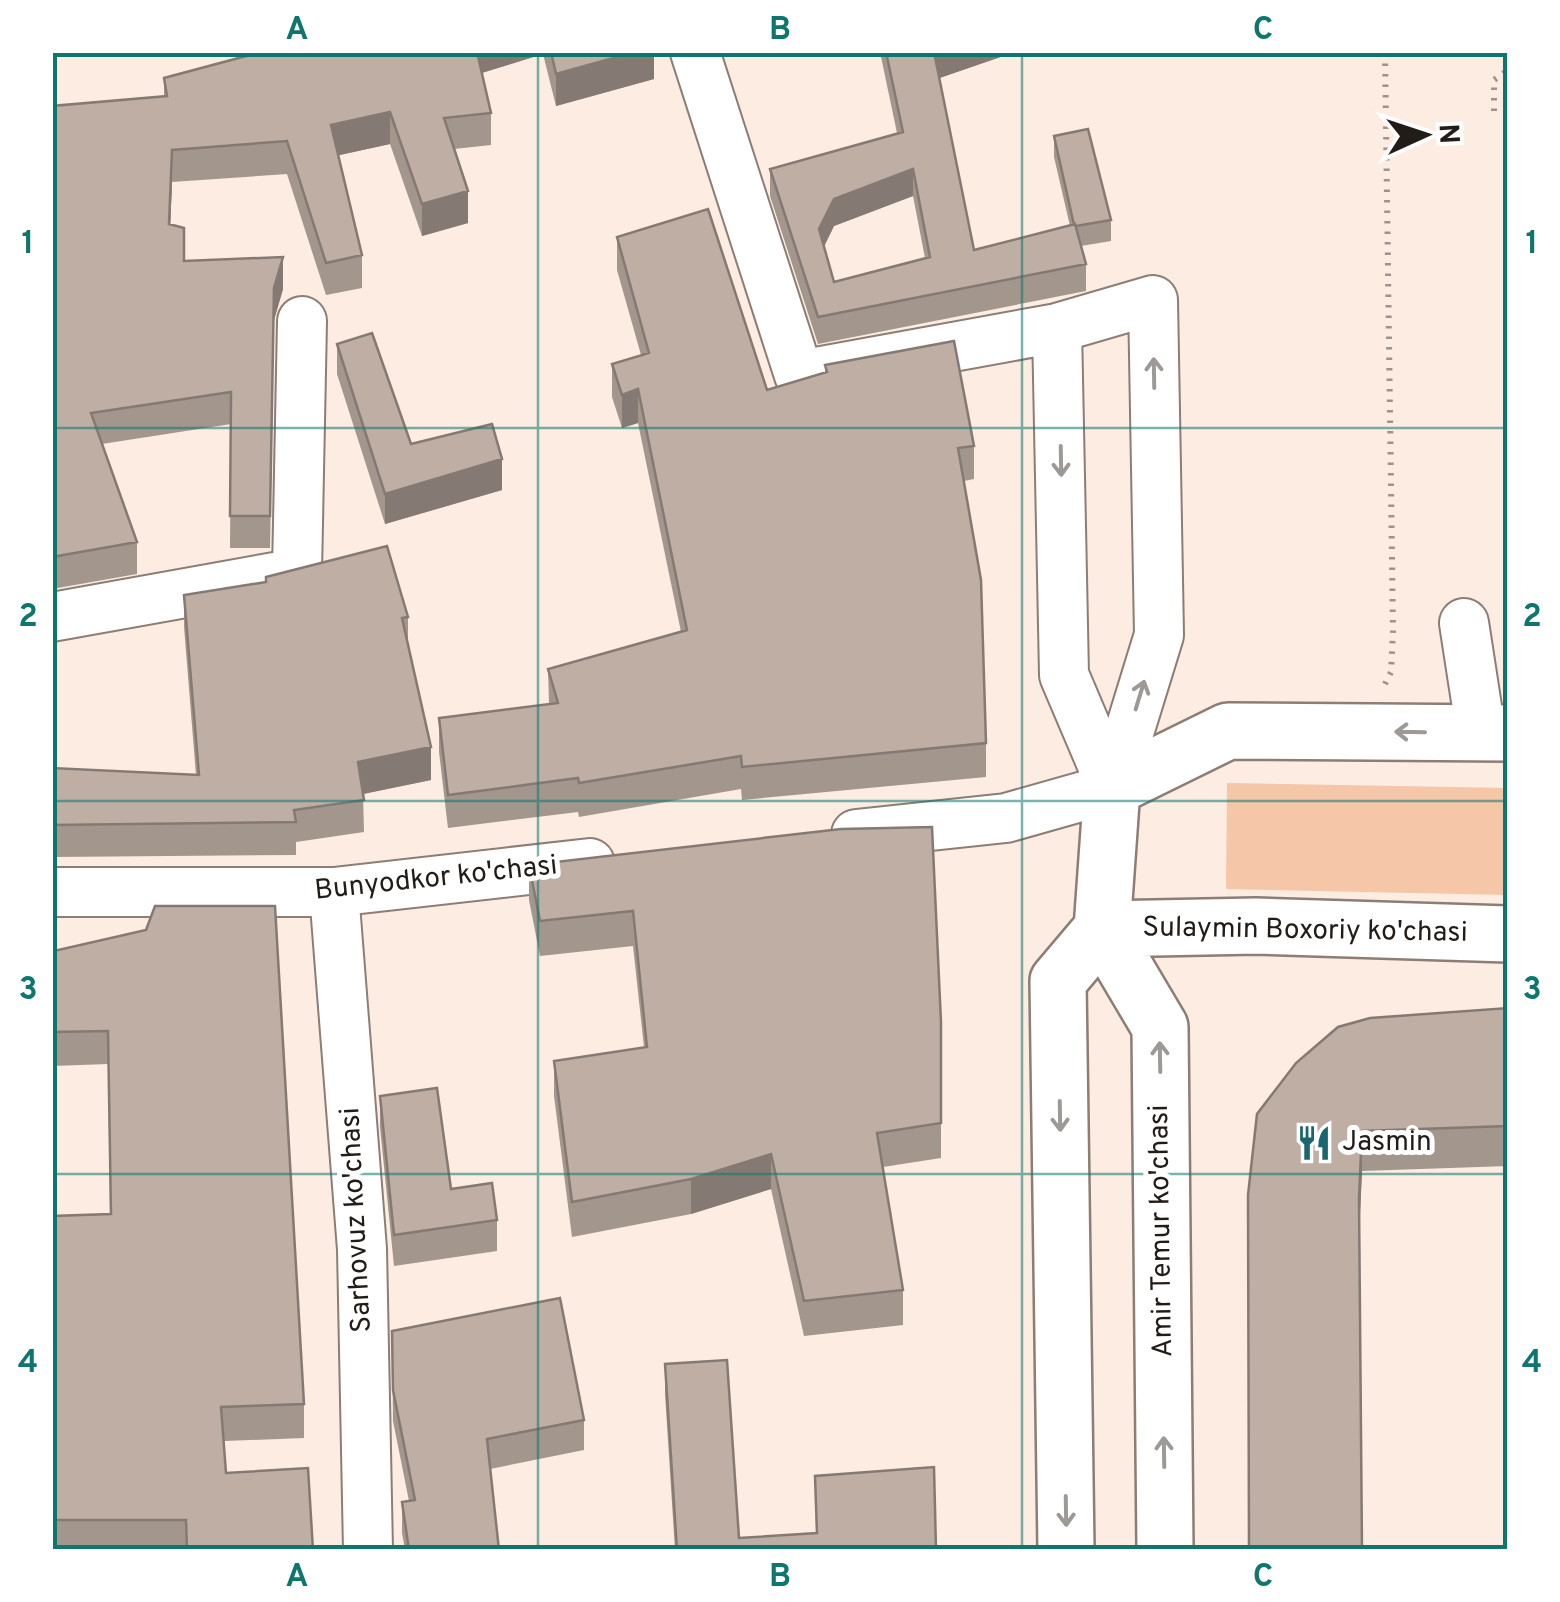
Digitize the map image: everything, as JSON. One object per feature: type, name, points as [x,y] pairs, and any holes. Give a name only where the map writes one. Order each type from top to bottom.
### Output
[{"type":"main road","points":[[1066,1550],[1058,981],[1102,929],[1112,788],[1228,730],[1494,733]]},
{"type":"main road","name":"Sulaymin Boxoriy ko'chasi","points":[[1102,929],[1256,926],[1508,934]]},
{"type":"main road","name":"Amir Temur ko'chasi","points":[[1102,929],[1160,1027],[1165,1550]]},
{"type":"street","points":[[695,52],[798,375],[1057,328],[1153,300],[1158,635],[1112,788]]},
{"type":"street","points":[[52,616],[297,573],[302,320]]},
{"type":"street","points":[[1057,328],[1064,676],[1112,788]]},
{"type":"street","points":[[1464,622],[1494,733]]},
{"type":"street","points":[[808,840],[1006,818],[1112,788]]},
{"type":"street","name":"Bunyodkor ko'chasi","points":[[52,892],[334,892],[630,859]]},
{"type":"street","name":"Sarhovuz ko'chasi","points":[[334,892],[362,1250],[368,1550]]},
{"type":"path","points":[[1382,689],[1392,672],[1393,631],[1385,52]]},
{"type":"path","points":[[1494,112],[1494,80],[1508,70]]},
{"type":"shaded area","points":[[1227,783],[1507,788],[1507,895],[1226,889]]},
{"type":"building","points":[[261,52],[477,52],[491,113],[444,118],[468,191],[422,204],[390,112],[331,125],[362,255],[326,263],[287,141],[172,150],[169,224],[184,228],[184,261],[283,257],[274,288],[270,516],[230,516],[231,392],[91,413],[137,542],[52,557],[52,106],[167,96],[164,78]]},
{"type":"building","points":[[551,52],[635,52],[556,74]]},
{"type":"building","points":[[886,52],[934,52],[974,250],[1075,224],[1086,264],[818,317],[770,169],[903,132]],"holes":[[[913,169],[930,257],[834,282],[819,229],[834,199]]]},
{"type":"building","points":[[1088,129],[1111,220],[1076,226],[1054,136]]},
{"type":"building","points":[[708,209],[767,390],[827,372],[825,365],[954,341],[974,446],[958,448],[981,580],[986,743],[742,767],[741,756],[579,783],[578,778],[448,795],[439,718],[558,703],[548,669],[687,630],[638,389],[622,395],[612,364],[649,353],[617,237]]},
{"type":"building","points":[[372,333],[411,444],[492,424],[502,459],[385,494],[337,344]]},
{"type":"building","points":[[387,546],[408,617],[402,618],[431,747],[358,762],[364,800],[294,810],[296,822],[52,825],[52,768],[199,775],[184,595],[266,582],[266,577]]},
{"type":"building","points":[[932,827],[941,1022],[941,1123],[877,1133],[903,1290],[804,1301],[771,1154],[691,1179],[572,1202],[554,1061],[647,1047],[633,911],[540,921],[529,865],[841,829]]},
{"type":"building","points":[[52,901],[54,951],[146,930],[155,906],[275,906],[304,1404],[221,1407],[226,1473],[308,1468],[313,1550],[187,1550],[186,1520],[52,1520],[52,1216],[111,1214],[108,1031],[52,1032]]},
{"type":"building","points":[[1508,1008],[1508,1126],[1362,1131],[1362,1550],[1249,1550],[1248,1195],[1257,1114],[1296,1063],[1338,1027],[1370,1018]]},
{"type":"building","points":[[437,1088],[451,1189],[492,1183],[497,1220],[394,1235],[380,1096]]},
{"type":"building","points":[[560,1298],[584,1420],[487,1439],[499,1550],[409,1550],[402,1502],[415,1500],[393,1390],[392,1331]]},
{"type":"building","points":[[727,1360],[739,1538],[817,1533],[815,1476],[934,1467],[936,1550],[677,1550],[665,1364]]},
{"type":"place","name":"Jasmin","points":[[1314,1143]]}]
